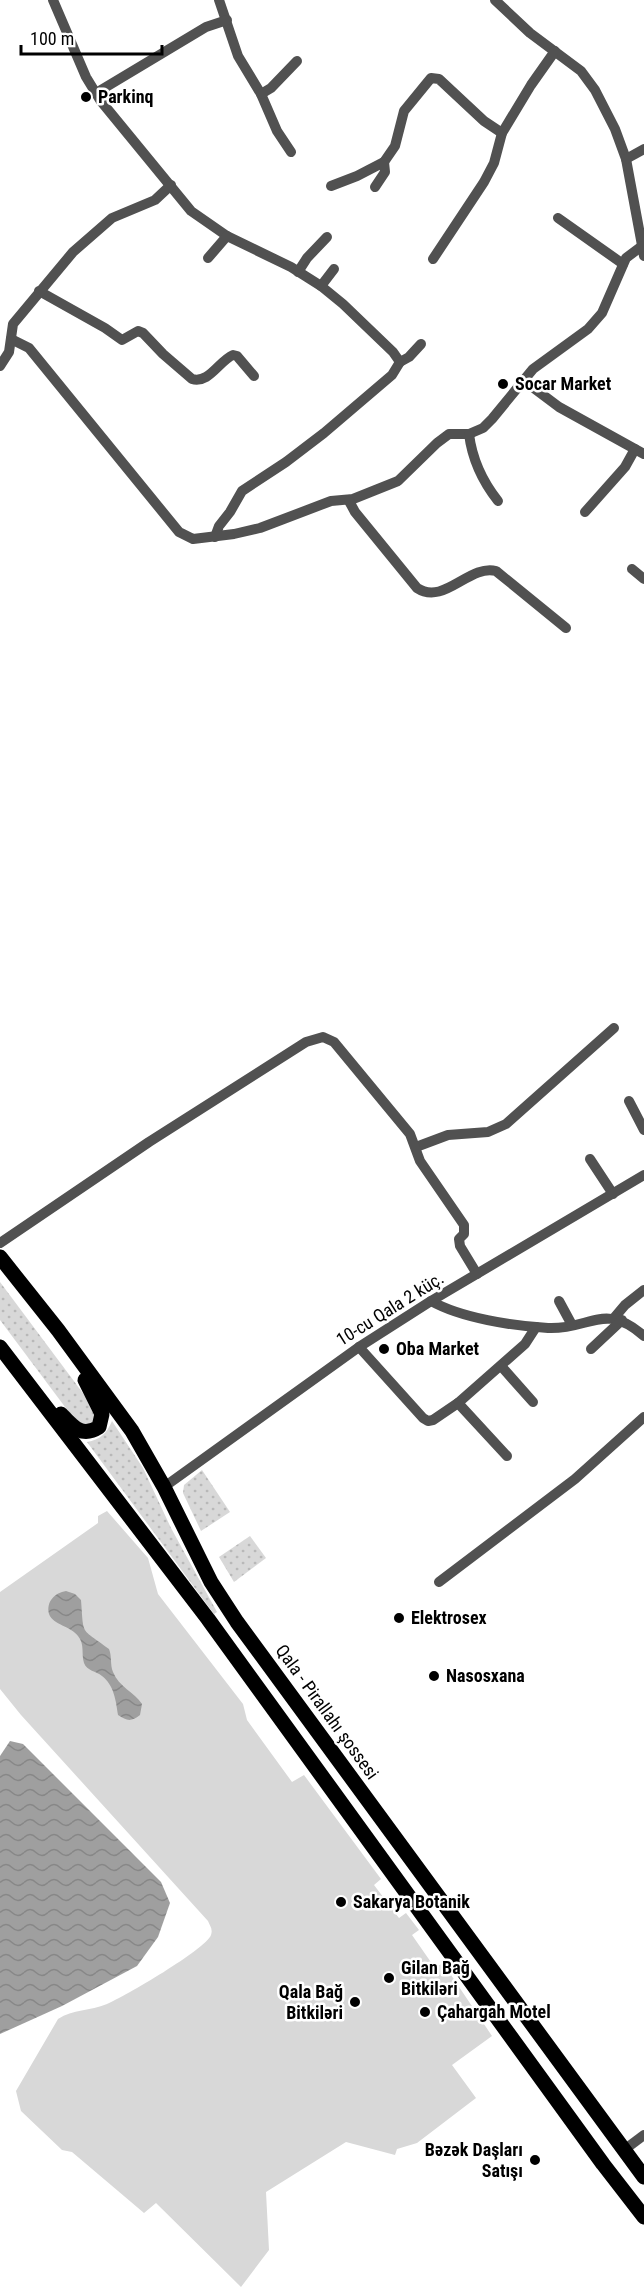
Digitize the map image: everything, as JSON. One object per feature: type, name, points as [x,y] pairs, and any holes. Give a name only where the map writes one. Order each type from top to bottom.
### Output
[{"type":"main road","name":"Qala - Pirallahı şossesi","points":[[0,1257],[58,1330],[132,1431],[164,1486],[200,1562],[237,1623],[644,2176]]},
{"type":"main road","points":[[10,1359],[78,1431],[86,1433],[93,1431],[99,1427],[102,1414],[58,1330]]},
{"type":"main road","points":[[0,1347],[207,1619],[603,2164],[644,2217]]},
{"type":"street","points":[[53,0],[76,56],[96,93],[191,211],[227,236],[258,250],[321,286],[393,352],[400,362]]},
{"type":"street","points":[[219,0],[238,56],[261,94],[277,131],[291,152]]},
{"type":"street","points":[[11,339],[29,348],[182,536],[193,539],[260,528],[331,501],[350,501],[383,489],[398,481],[449,434],[477,432],[492,419],[538,364],[564,347],[596,320],[608,302],[623,264],[630,253],[643,251],[626,159],[611,119],[589,80],[575,66],[530,33],[495,0]]},
{"type":"street","points":[[96,93],[206,27],[227,20]]},
{"type":"street","points":[[433,259],[490,172],[502,133],[555,51]]},
{"type":"street","points":[[261,94],[271,88],[297,61]]},
{"type":"street","points":[[331,186],[384,162],[395,146],[405,111],[431,78],[439,78],[484,121],[502,133]]},
{"type":"street","points":[[626,159],[644,149]]},
{"type":"street","points":[[375,187],[384,172],[384,162]]},
{"type":"street","points":[[0,366],[9,352],[13,324],[73,252],[120,214],[154,200],[171,185]]},
{"type":"street","points":[[558,218],[623,264]]},
{"type":"street","points":[[208,258],[227,236]]},
{"type":"street","points":[[298,272],[307,258],[327,237]]},
{"type":"street","points":[[321,286],[334,269]]},
{"type":"street","points":[[39,291],[122,340],[138,331],[143,333],[192,379],[205,378],[233,355],[237,356],[254,376]]},
{"type":"street","points":[[215,537],[219,526],[242,491],[324,433],[392,375],[400,362],[409,357],[421,344]]},
{"type":"street","points":[[523,380],[567,412],[640,452],[585,512]]},
{"type":"street","points":[[469,434],[483,480],[498,501]]},
{"type":"street","points":[[350,501],[355,512],[422,592],[435,594],[486,570],[496,571],[566,628]]},
{"type":"street","points":[[632,569],[644,579]]},
{"type":"street","points":[[416,1147],[448,1136],[488,1132],[506,1124],[614,1028]]},
{"type":"street","points":[[0,1243],[149,1142],[306,1042],[323,1037],[334,1042],[404,1128],[416,1147],[420,1161],[464,1225],[465,1230],[459,1239],[460,1246],[477,1274]]},
{"type":"street","points":[[629,1101],[644,1130]]},
{"type":"street","points":[[590,1159],[613,1194]]},
{"type":"street","name":"10-cu Qala 2 küç.","points":[[164,1486],[359,1347],[431,1301],[644,1175]]},
{"type":"street","points":[[591,1349],[618,1319],[625,1305],[644,1290]]},
{"type":"street","points":[[431,1301],[459,1314],[536,1327],[558,1328],[600,1318],[618,1319],[644,1336]]},
{"type":"street","points":[[559,1301],[572,1325]]},
{"type":"street","points":[[359,1347],[428,1421],[440,1417],[501,1366],[525,1344],[536,1327]]},
{"type":"street","points":[[501,1366],[533,1402]]},
{"type":"street","points":[[458,1403],[507,1456]]},
{"type":"street","points":[[439,1582],[575,1479],[644,1418]]},
{"type":"street","points":[[624,2151],[644,2135]]},
{"type":"shaded area","points":[[0,1282],[94,1408],[96,1414],[93,1422],[86,1426],[74,1419],[0,1320]]},
{"type":"shaded area","points":[[112,1421],[143,1468],[171,1528],[217,1612],[214,1614],[87,1442],[96,1440],[102,1435]]},
{"type":"shaded area","points":[[202,1470],[230,1512],[201,1531],[183,1493],[184,1485]]},
{"type":"shaded area","points":[[107,1511],[148,1558],[158,1594],[243,1704],[247,1720],[292,1782],[304,1775],[381,1879],[374,1885],[399,1918],[406,1913],[419,1930],[412,1935],[435,1968],[443,1963],[492,2036],[452,2065],[476,2098],[417,2143],[397,2149],[395,2155],[346,2142],[266,2192],[269,2250],[241,2287],[156,2203],[144,2213],[72,2152],[62,2150],[21,2111],[16,2091],[58,2019],[70,2013],[107,2004],[130,1992],[195,1951],[206,1942],[212,1933],[208,1921],[0,1689],[0,1592],[98,1523],[98,1516]]},
{"type":"shaded area","points":[[250,1536],[266,1558],[234,1582],[219,1557]]},
{"type":"water","points":[[66,1591],[75,1594],[81,1600],[85,1630],[109,1649],[112,1669],[116,1677],[142,1704],[140,1715],[134,1719],[118,1715],[114,1694],[109,1684],[102,1676],[87,1668],[84,1663],[78,1636],[51,1618],[48,1609],[52,1598]]},
{"type":"water","points":[[10,1741],[23,1744],[161,1882],[170,1903],[158,1937],[137,1966],[62,2006],[0,2034],[0,1756]]},
{"type":"place","name":"Parkinq","points":[[86,97]]},
{"type":"place","name":"Socar Market","points":[[503,384]]},
{"type":"place","name":"Oba Market","points":[[384,1349]]},
{"type":"place","name":"Elektrosex","points":[[399,1618]]},
{"type":"place","name":"Nasosxana","points":[[434,1676]]},
{"type":"place","name":"Sakarya Botanik","points":[[341,1902]]},
{"type":"place","name":"Gilan Bağ Bitkiləri","points":[[389,1978]]},
{"type":"place","name":"Qala Bağ Bitkiləri","points":[[355,2002]]},
{"type":"place","name":"Çahargah Motel","points":[[425,2012]]},
{"type":"place","name":"Bəzək Daşları Satışı","points":[[535,2160]]}]
